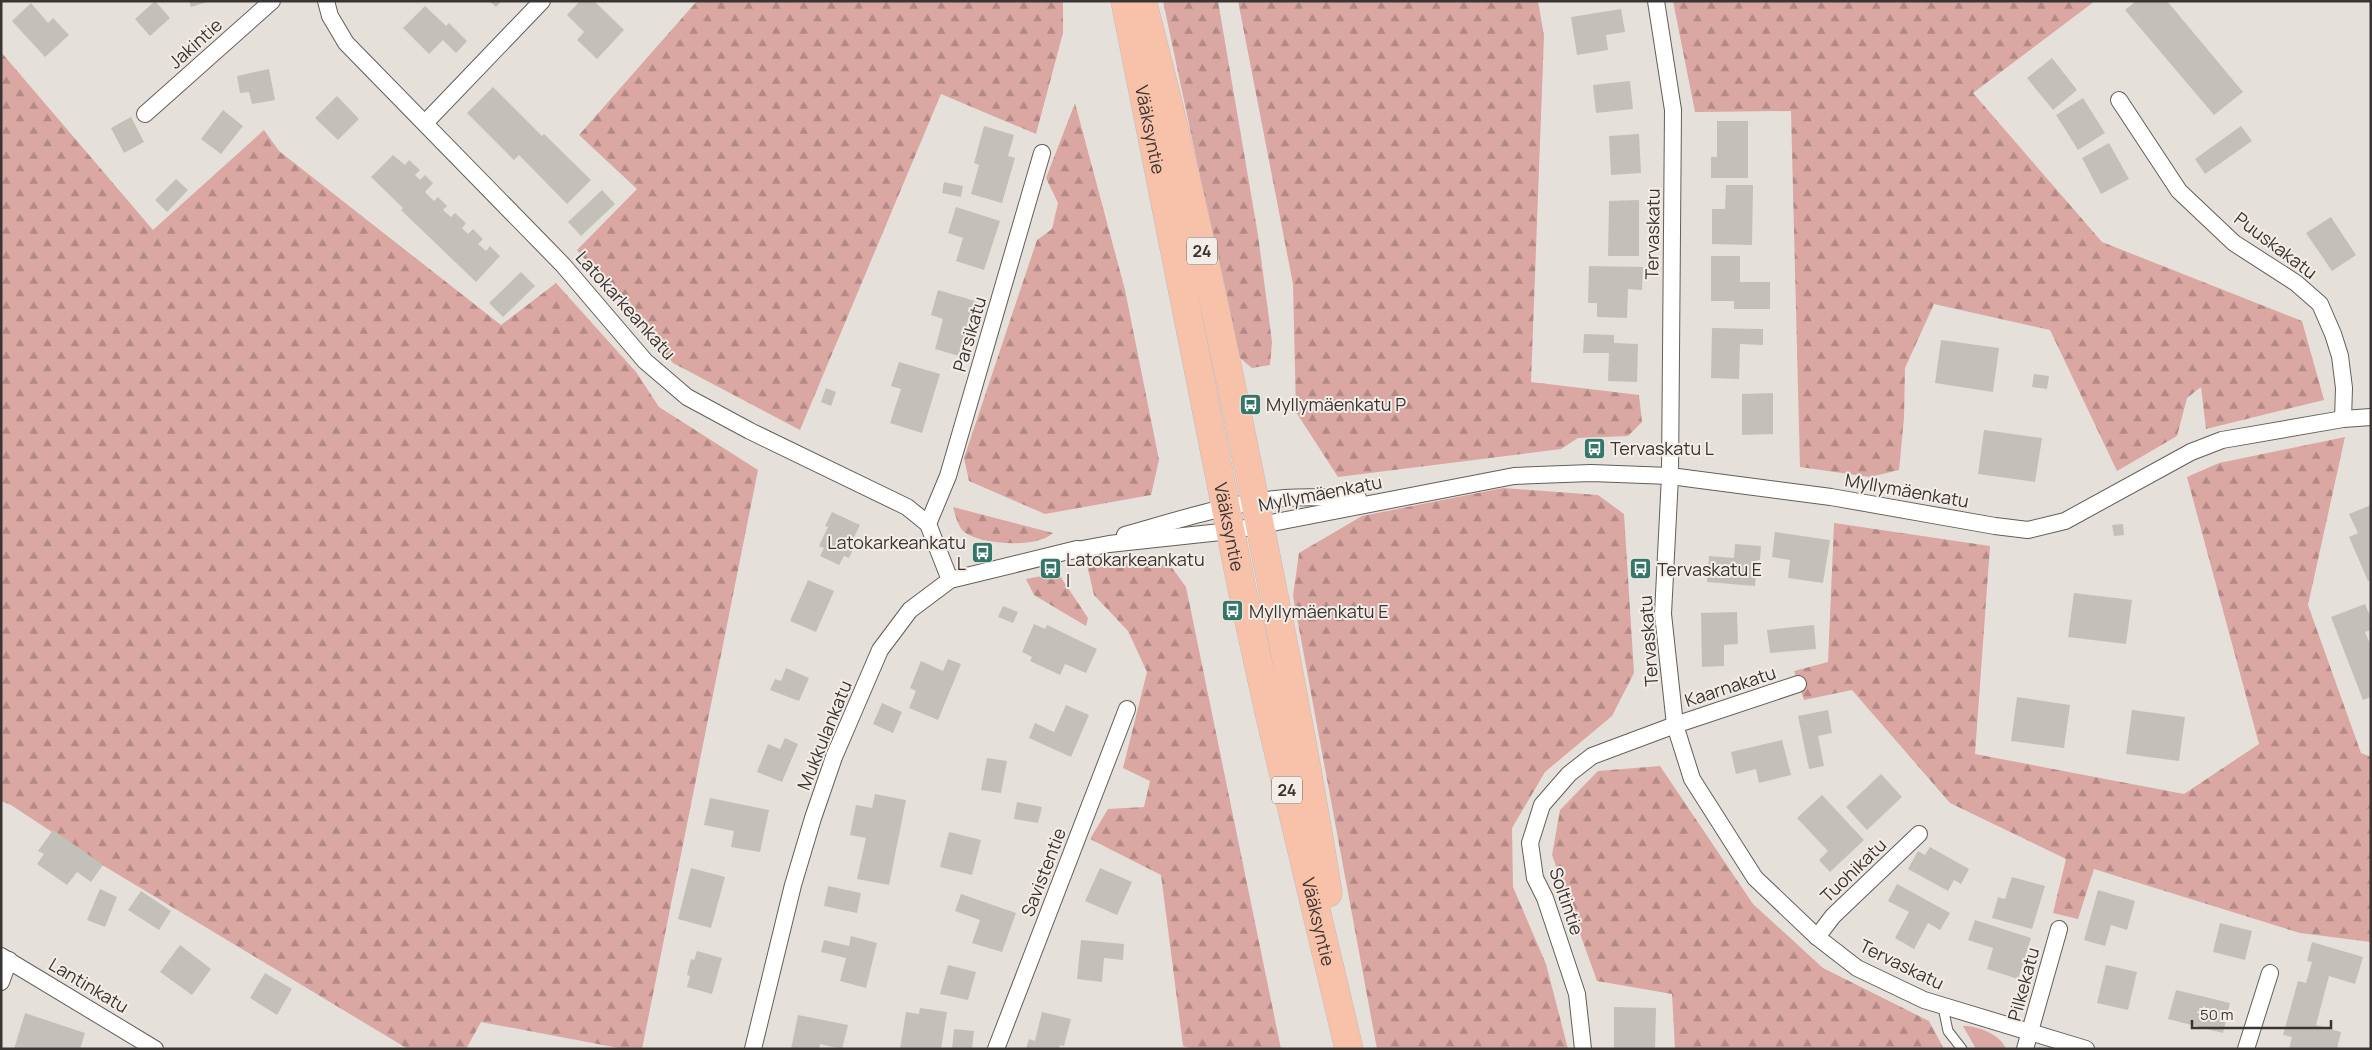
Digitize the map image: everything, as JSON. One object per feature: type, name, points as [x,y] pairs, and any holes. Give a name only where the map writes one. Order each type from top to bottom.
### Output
[{"type":"highway","name":"Vääksyntie","points":[[1125,1],[1228,520],[1270,718],[1349,1049]]},
{"type":"highway","name":"Vääksyntie","points":[[1143,1],[1187,182],[1258,514],[1307,764],[1353,1049]]},
{"type":"street","name":"Jakintie","points":[[145,114],[272,1]]},
{"type":"street","name":"Latokarkeankatu","points":[[326,1],[330,16],[346,43],[563,266],[645,361],[687,397],[750,431],[907,507],[928,524],[950,580]]},
{"type":"street","points":[[425,123],[542,1]]},
{"type":"street","name":"Tervaskatu","points":[[1656,1],[1673,110],[1670,476],[1663,614],[1675,725],[1692,779],[1755,878],[1817,937],[1857,968],[1924,1000],[2028,1041],[2086,1049]]},
{"type":"street","name":"Puuskakatu","points":[[2119,100],[2179,191],[2234,243],[2296,283],[2320,304],[2340,356],[2344,388],[2344,419]]},
{"type":"street","name":"Parsikatu","points":[[928,524],[948,476],[1042,153]]},
{"type":"street","name":"Myllymäenkatu","points":[[1228,520],[1258,514],[1417,494],[1514,476],[1591,473],[1670,476],[1830,496],[1995,526],[2028,530],[2064,521],[2191,452],[2222,440],[2344,419],[2371,417]]},
{"type":"street","name":"Myllymäenkatu","points":[[1258,514],[1286,498],[1363,498],[1417,494]]},
{"type":"street","name":"Mukkulankatu","points":[[1066,552],[1258,514]]},
{"type":"street","name":"Mukkulankatu","points":[[753,1049],[793,885],[834,757],[880,650],[910,610],[950,580],[1066,552],[1185,517],[1228,520]]},
{"type":"street","name":"Kaarnakatu","points":[[1675,725],[1798,684]]},
{"type":"street","name":"Savistentie","points":[[996,1049],[1127,709]]},
{"type":"street","name":"Soltintie","points":[[1583,1049],[1576,994],[1545,898],[1535,878],[1530,842],[1542,805],[1569,774],[1592,756],[1675,725]]},
{"type":"street","name":"Tuohikatu","points":[[1817,937],[1833,916],[1919,834]]},
{"type":"street","name":"Pilkekatu","points":[[2028,1041],[2058,929]]},
{"type":"street","points":[[1,982],[5,958]]},
{"type":"street","name":"Lantinkatu","points":[[5,958],[155,1049]]},
{"type":"street","points":[[2246,1049],[2270,973]]},
{"type":"lane","points":[[1943,1007],[1948,1031],[1962,1049]]},
{"type":"green space","points":[[697,1],[1063,1],[1063,33],[1036,134],[941,94],[800,430],[673,363],[577,250],[637,189],[579,135]]},
{"type":"green space","points":[[1163,1],[1218,1],[1258,235],[1272,342],[1270,365],[1252,368],[1240,358],[1235,342]]},
{"type":"green space","points":[[1238,1],[1538,1],[1544,36],[1531,382],[1639,395],[1642,422],[1628,436],[1578,438],[1561,449],[1338,477],[1296,412],[1293,284]]},
{"type":"green space","points":[[1673,1],[2095,1],[1973,93],[2102,242],[2302,321],[2324,400],[2206,429],[2201,387],[2187,398],[2177,436],[2117,471],[2050,330],[1934,304],[1905,368],[1904,418],[1899,470],[1870,477],[1800,467],[1791,111],[1695,112]]},
{"type":"green space","points":[[1,52],[153,230],[264,130],[279,151],[501,325],[556,283],[636,372],[659,407],[758,470],[642,1049],[624,1049],[481,1022],[466,1049],[408,1049],[99,863],[11,805],[1,801]]},
{"type":"green space","points":[[1075,103],[1125,290],[1159,460],[1151,495],[1045,514],[969,481],[964,458],[1037,240],[1052,229],[1058,203],[1046,178]]},
{"type":"green space","points":[[2345,437],[2308,605],[2361,753],[2371,757],[2371,942],[2300,933],[2094,869],[2078,919],[2053,913],[2066,859],[1950,803],[1852,690],[1804,700],[1794,671],[1828,662],[1834,523],[1990,546],[1975,754],[2184,794],[2259,744],[2187,477],[2219,463]]},
{"type":"green space","points":[[1503,488],[1598,495],[1624,514],[1634,673],[1612,716],[1545,772],[1512,828],[1513,887],[1546,964],[1568,1049],[1377,1049],[1293,596],[1299,553],[1362,516]]},
{"type":"green space","points":[[953,507],[1053,533],[1045,538],[1024,543],[986,541],[975,538],[961,529]]},
{"type":"green space","points":[[1133,563],[1170,565],[1186,587],[1281,1049],[1194,1049],[1183,1046],[1161,875],[1090,839],[1108,809],[1144,807],[1150,781],[1123,768],[1147,672],[1128,631],[1094,595],[1087,565]]},
{"type":"green space","points":[[1058,573],[1088,618],[1086,626],[1034,595],[1026,579]]},
{"type":"green space","points":[[1660,766],[1753,904],[1823,968],[1929,1021],[1944,1049],[1675,1049],[1672,994],[1597,981],[1552,855],[1560,810],[1598,771]]},
{"type":"green space","points":[[1963,1026],[1975,1027],[1994,1035],[2006,1049],[1976,1049]]},
{"type":"building","points":[[155,1],[170,18],[150,36],[135,19]]},
{"type":"building","points":[[189,1],[207,1],[207,2],[191,7]]},
{"type":"building","points":[[489,1],[502,1],[496,7]]},
{"type":"building","points":[[580,1],[594,1],[624,30],[597,59],[577,40],[584,32],[567,15]]},
{"type":"building","points":[[2136,1],[2167,1],[2243,92],[2214,115],[2125,10]]},
{"type":"building","points":[[31,3],[48,23],[53,18],[69,35],[45,57],[12,21]]},
{"type":"building","points":[[425,6],[446,26],[449,23],[467,41],[456,53],[443,40],[429,54],[403,28]]},
{"type":"building","points":[[1621,9],[1625,32],[1606,35],[1608,50],[1577,55],[1571,17]]},
{"type":"building","points":[[2052,58],[2077,90],[2053,110],[2027,78]]},
{"type":"building","points":[[269,69],[275,100],[252,104],[249,92],[240,93],[237,76]]},
{"type":"building","points":[[1630,81],[1633,109],[1596,113],[1593,85]]},
{"type":"building","points":[[493,87],[542,136],[544,134],[591,180],[567,204],[519,155],[514,160],[467,113]]},
{"type":"building","points":[[337,96],[359,119],[338,140],[315,118]]},
{"type":"building","points":[[2083,98],[2105,133],[2078,150],[2056,115]]},
{"type":"building","points":[[223,110],[243,126],[221,154],[201,139]]},
{"type":"building","points":[[131,117],[144,142],[124,153],[111,128]]},
{"type":"building","points":[[1717,121],[1748,121],[1748,178],[1711,178],[1711,157],[1717,157]]},
{"type":"building","points":[[984,126],[1014,135],[1008,156],[1015,158],[1002,203],[971,194],[979,165],[974,163]]},
{"type":"building","points":[[2241,126],[2252,141],[2205,174],[2195,159]]},
{"type":"building","points":[[1639,134],[1641,173],[1611,175],[1609,136]]},
{"type":"building","points":[[2109,143],[2129,179],[2101,194],[2082,158]]},
{"type":"building","points":[[393,155],[405,165],[409,160],[420,170],[415,175],[420,180],[425,175],[433,183],[425,192],[434,201],[438,197],[447,206],[443,210],[451,217],[455,213],[466,223],[462,228],[468,234],[473,229],[483,239],[478,244],[486,251],[490,246],[500,256],[476,282],[401,210],[403,208],[371,177]]},
{"type":"building","points":[[176,179],[188,190],[167,212],[155,200]]},
{"type":"building","points":[[944,182],[963,186],[961,197],[942,193]]},
{"type":"building","points":[[1726,185],[1753,185],[1752,245],[1712,244],[1712,209],[1725,209]]},
{"type":"building","points":[[602,190],[615,204],[581,236],[568,222]]},
{"type":"building","points":[[1639,200],[1639,256],[1608,256],[1609,201]]},
{"type":"building","points":[[956,207],[1000,221],[984,270],[956,261],[963,238],[948,233]]},
{"type":"building","points":[[2331,217],[2356,255],[2332,271],[2306,233]]},
{"type":"building","points":[[1711,256],[1740,256],[1740,282],[1770,282],[1770,309],[1734,309],[1734,301],[1711,301]]},
{"type":"building","points":[[1589,266],[1643,267],[1642,290],[1628,289],[1627,318],[1597,317],[1597,303],[1588,303]]},
{"type":"building","points":[[521,272],[535,286],[503,317],[489,303]]},
{"type":"building","points":[[938,290],[975,301],[959,356],[935,349],[943,319],[931,315]]},
{"type":"building","points":[[1712,328],[1763,329],[1763,345],[1740,344],[1739,379],[1711,378]]},
{"type":"building","points":[[1584,334],[1614,335],[1614,343],[1638,344],[1637,382],[1608,381],[1609,353],[1583,353]]},
{"type":"building","points":[[1941,340],[1999,348],[1993,392],[1935,383]]},
{"type":"building","points":[[899,362],[940,374],[922,433],[890,423],[901,389],[891,386]]},
{"type":"building","points":[[2034,374],[2049,376],[2047,389],[2032,387]]},
{"type":"building","points":[[826,388],[836,392],[831,406],[821,402]]},
{"type":"building","points":[[1773,393],[1773,434],[1742,435],[1742,394]]},
{"type":"building","points":[[1984,430],[2042,438],[2035,482],[1978,474]]},
{"type":"building","points":[[2371,505],[2371,580],[2368,581],[2349,537],[2358,533],[2349,514]]},
{"type":"building","points":[[832,512],[860,525],[853,539],[857,541],[849,558],[844,556],[839,565],[820,556],[824,548],[819,546],[828,527],[825,526]]},
{"type":"building","points":[[2123,524],[2124,535],[2114,536],[2112,525]]},
{"type":"building","points":[[1775,532],[1830,540],[1823,583],[1788,578],[1790,560],[1772,557]]},
{"type":"building","points":[[1735,544],[1761,546],[1760,560],[1757,560],[1755,586],[1707,582],[1709,556],[1734,558]]},
{"type":"building","points":[[808,580],[834,591],[816,632],[790,621]]},
{"type":"building","points":[[2074,593],[2132,600],[2126,644],[2068,637]]},
{"type":"building","points":[[2365,604],[2371,618],[2371,630],[2365,632],[2371,646],[2371,697],[2363,700],[2331,617]]},
{"type":"building","points":[[1003,606],[1018,612],[1013,623],[998,617]]},
{"type":"building","points":[[1737,612],[1738,644],[1724,645],[1724,666],[1702,667],[1701,613]]},
{"type":"building","points":[[1034,624],[1045,629],[1047,625],[1097,649],[1086,673],[1065,664],[1060,675],[1030,661],[1032,657],[1022,652]]},
{"type":"building","points":[[1814,625],[1816,649],[1770,653],[1767,630]]},
{"type":"building","points":[[948,659],[961,664],[938,720],[909,708],[916,691],[910,688],[921,661],[943,671]]},
{"type":"building","points":[[786,668],[809,678],[799,701],[770,690],[775,679],[781,681]]},
{"type":"building","points":[[2017,697],[2070,705],[2064,748],[2011,741]]},
{"type":"building","points":[[882,703],[902,712],[893,733],[873,724]]},
{"type":"building","points":[[1066,705],[1089,715],[1071,757],[1029,738],[1035,723],[1054,732]]},
{"type":"building","points":[[1828,710],[1832,733],[1818,736],[1824,766],[1809,769],[1798,716]]},
{"type":"building","points":[[2132,710],[2185,717],[2179,761],[2126,754]]},
{"type":"building","points":[[785,738],[798,744],[782,782],[757,772],[768,744],[780,749]]},
{"type":"building","points":[[1782,740],[1791,775],[1759,783],[1756,769],[1736,774],[1731,752]]},
{"type":"building","points":[[987,758],[1007,761],[1001,793],[981,790]]},
{"type":"building","points":[[1881,774],[1902,797],[1867,830],[1846,807]]},
{"type":"building","points":[[875,794],[906,800],[889,885],[857,879],[866,838],[850,835],[856,805],[872,808]]},
{"type":"building","points":[[1822,795],[1864,840],[1830,872],[1819,860],[1828,851],[1797,818]]},
{"type":"building","points":[[710,798],[769,810],[760,852],[731,847],[734,831],[704,825]]},
{"type":"building","points":[[1017,802],[1042,807],[1038,823],[1014,819]]},
{"type":"building","points":[[53,830],[103,865],[91,882],[77,872],[67,885],[37,864],[44,854],[38,851]]},
{"type":"building","points":[[949,832],[981,840],[972,875],[940,867]]},
{"type":"building","points":[[1930,847],[1969,869],[1961,884],[1954,880],[1948,891],[1908,869],[1918,851],[1925,855]]},
{"type":"building","points":[[691,868],[725,877],[711,928],[678,919]]},
{"type":"building","points":[[1100,868],[1132,882],[1117,915],[1085,901]]},
{"type":"building","points":[[2012,877],[2045,886],[2032,929],[1992,918],[1998,897],[2005,899]]},
{"type":"building","points":[[1897,884],[1950,913],[1940,930],[1928,923],[1914,949],[1895,938],[1909,912],[1888,901]]},
{"type":"building","points":[[828,886],[861,893],[857,913],[824,906]]},
{"type":"building","points":[[100,889],[117,897],[105,927],[87,920]]},
{"type":"building","points":[[2098,890],[2135,901],[2127,930],[2111,925],[2105,946],[2084,940]]},
{"type":"building","points":[[141,891],[171,911],[159,930],[128,910]]},
{"type":"building","points":[[961,894],[1016,913],[1002,952],[972,943],[980,920],[955,911]]},
{"type":"building","points":[[1975,920],[2031,938],[2018,979],[1987,969],[1993,948],[1968,940]]},
{"type":"building","points":[[2220,923],[2252,931],[2245,960],[2213,952]]},
{"type":"building","points":[[851,936],[877,943],[866,988],[840,981],[846,958],[821,952],[824,940],[849,946]]},
{"type":"building","points":[[1081,940],[1124,944],[1123,960],[1104,958],[1102,982],[1077,979]]},
{"type":"building","points":[[2312,942],[2363,957],[2355,984],[2329,976],[2316,1025],[2341,1032],[2337,1049],[2289,1049],[2292,1037],[2283,1035],[2298,981],[2306,983],[2312,962],[2307,961]]},
{"type":"building","points":[[180,945],[211,969],[192,995],[160,972]]},
{"type":"building","points":[[697,951],[722,958],[712,994],[687,987],[690,976],[687,975],[691,959],[694,960]]},
{"type":"building","points":[[948,965],[976,972],[968,1000],[940,994]]},
{"type":"building","points":[[2106,965],[2137,972],[2128,1010],[2097,1003]]},
{"type":"building","points":[[265,973],[292,989],[277,1015],[250,998]]},
{"type":"building","points":[[2176,990],[2230,1003],[2223,1033],[2168,1019]]},
{"type":"building","points":[[1614,1007],[1656,1008],[1655,1049],[1614,1049]]},
{"type":"building","points":[[920,1008],[947,1012],[941,1049],[900,1049],[906,1012],[919,1014]]},
{"type":"building","points":[[1042,1012],[1071,1019],[1064,1046],[1060,1045],[1059,1049],[1026,1049],[1029,1039],[1035,1041]]},
{"type":"building","points":[[25,1013],[85,1033],[80,1049],[14,1049]]},
{"type":"building","points":[[798,1015],[848,1025],[842,1049],[820,1044],[819,1049],[791,1049]]},
{"type":"building","points":[[954,1029],[974,1031],[972,1049],[952,1049]]},
{"type":"place","name":"Myllymäenkatu P","points":[[1250,404]]},
{"type":"place","name":"Tervaskatu L","points":[[1594,448]]},
{"type":"place","name":"Latokarkeankatu L","points":[[982,552]]},
{"type":"place","name":"Latokarkeankatu I","points":[[1050,569]]},
{"type":"place","name":"Tervaskatu E","points":[[1641,569]]},
{"type":"place","name":"Myllymäenkatu E","points":[[1233,611]]}]
